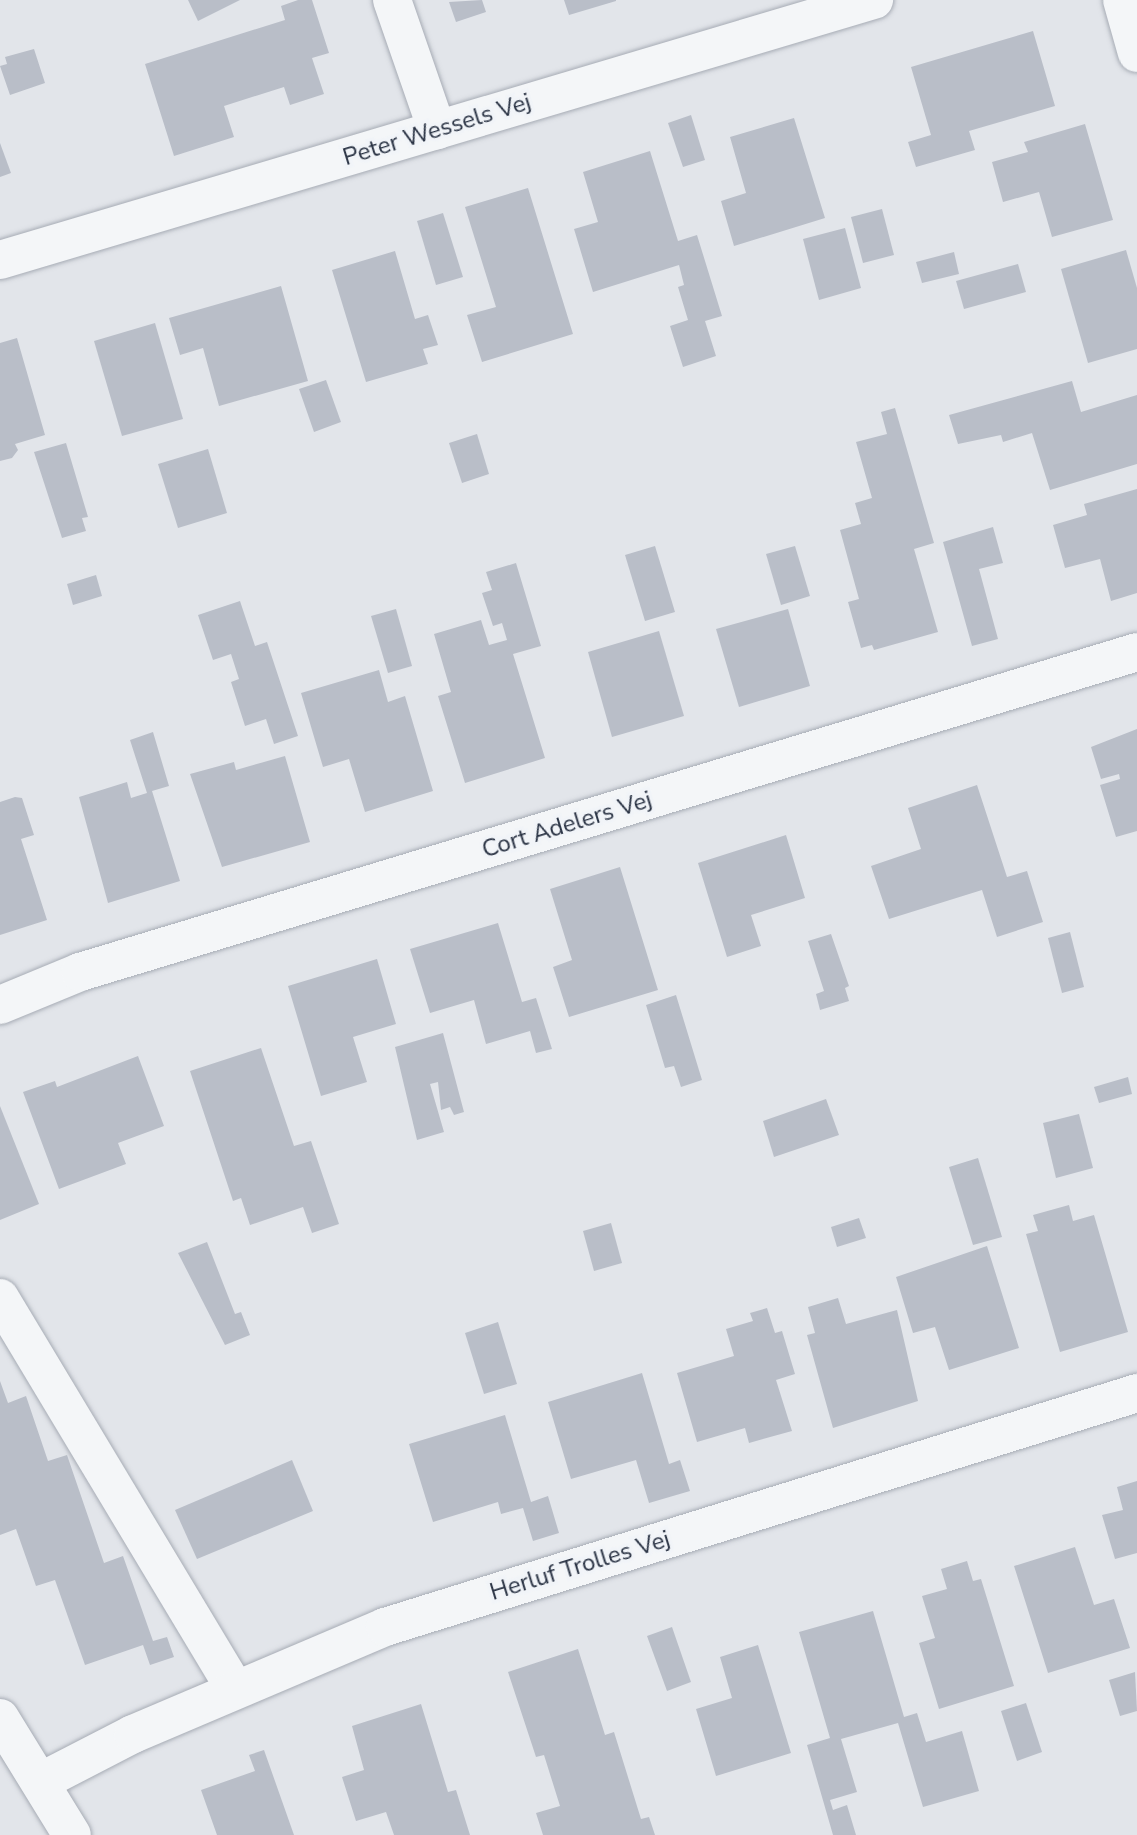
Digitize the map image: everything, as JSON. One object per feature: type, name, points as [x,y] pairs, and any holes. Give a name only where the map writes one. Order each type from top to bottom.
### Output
[{"type":"street","points":[[392,0],[437,130]]},
{"type":"street","name":"Peter Wessels Vej","points":[[0,260],[874,0]]},
{"type":"street","points":[[1122,0],[1137,53]]},
{"type":"street","name":"Cort Adelers Vej","points":[[0,1005],[80,972],[1137,652]]},
{"type":"street","points":[[0,1298],[235,1689]]},
{"type":"street","name":"Herluf Trolles Vej","points":[[40,1782],[235,1689],[385,1627],[1137,1393]]},
{"type":"street","points":[[0,1718],[72,1835]]},
{"type":"building","points":[[188,0],[240,0],[198,21]]},
{"type":"building","points":[[298,0],[312,0],[329,53],[312,58],[324,94],[290,105],[284,87],[224,106],[234,137],[174,156],[145,64],[285,20],[281,6]]},
{"type":"building","points":[[482,0],[486,12],[456,22],[449,2]]},
{"type":"building","points":[[564,0],[616,0],[616,1],[569,15]]},
{"type":"building","points":[[1033,31],[1055,106],[969,131],[975,150],[916,167],[908,142],[931,135],[911,67]]},
{"type":"building","points":[[34,49],[45,83],[10,95],[0,66],[7,64],[5,57]]},
{"type":"building","points":[[691,115],[705,160],[683,167],[668,123]]},
{"type":"building","points":[[794,118],[825,218],[734,246],[721,201],[746,193],[730,137]]},
{"type":"building","points":[[1085,124],[1113,220],[1052,237],[1039,192],[1003,202],[992,162],[1028,152],[1024,142]]},
{"type":"building","points":[[0,143],[11,173],[0,177]]},
{"type":"building","points":[[650,151],[678,241],[697,235],[722,316],[705,321],[716,356],[683,367],[670,326],[688,320],[678,287],[684,285],[679,265],[593,292],[574,229],[598,222],[583,172]]},
{"type":"building","points":[[528,188],[573,334],[482,362],[467,315],[496,307],[465,207]]},
{"type":"building","points":[[882,209],[894,255],[863,263],[851,217]]},
{"type":"building","points":[[443,213],[463,277],[436,285],[417,221]]},
{"type":"building","points":[[845,228],[861,288],[819,300],[803,239]]},
{"type":"building","points":[[1126,250],[1137,288],[1137,349],[1088,363],[1061,269]]},
{"type":"building","points":[[395,251],[415,319],[428,315],[438,345],[423,349],[428,364],[366,382],[332,270]]},
{"type":"building","points":[[954,252],[959,274],[922,283],[916,262]]},
{"type":"building","points":[[1018,264],[1026,292],[964,309],[956,281]]},
{"type":"building","points":[[281,286],[308,381],[219,406],[203,348],[180,355],[169,318]]},
{"type":"building","points":[[155,323],[183,419],[122,436],[94,341]]},
{"type":"building","points":[[17,338],[45,435],[15,444],[18,450],[12,458],[0,461],[0,343]]},
{"type":"building","points":[[326,380],[341,422],[314,432],[299,389]]},
{"type":"building","points":[[1072,381],[1081,412],[1137,395],[1137,464],[1050,490],[1032,433],[1003,442],[1001,435],[958,444],[949,415]]},
{"type":"building","points":[[895,408],[934,543],[914,549],[938,632],[874,650],[872,645],[861,648],[848,602],[859,599],[840,530],[861,524],[855,503],[872,498],[856,442],[887,434],[881,412]]},
{"type":"building","points":[[477,434],[489,474],[462,483],[449,443]]},
{"type":"building","points":[[66,443],[88,517],[82,518],[86,531],[62,538],[34,452]]},
{"type":"building","points":[[208,449],[227,513],[178,528],[158,464]]},
{"type":"building","points":[[1137,489],[1137,593],[1111,601],[1100,559],[1065,568],[1053,525],[1087,515],[1084,504]]},
{"type":"building","points":[[993,527],[1003,563],[979,569],[998,639],[972,646],[943,542]]},
{"type":"building","points":[[655,546],[675,612],[645,621],[625,555]]},
{"type":"building","points":[[795,546],[810,596],[781,605],[766,554]]},
{"type":"building","points":[[516,563],[541,646],[513,654],[545,758],[465,783],[438,696],[451,692],[434,634],[481,620],[489,645],[507,640],[502,623],[493,626],[482,593],[492,590],[486,572]]},
{"type":"building","points":[[96,575],[102,596],[73,605],[67,584]]},
{"type":"building","points":[[240,601],[255,646],[267,642],[298,736],[274,744],[266,719],[245,726],[231,682],[239,679],[231,654],[213,660],[198,615]]},
{"type":"building","points":[[396,609],[412,666],[388,673],[371,616]]},
{"type":"building","points":[[788,609],[810,686],[739,707],[716,629]]},
{"type":"building","points":[[659,631],[684,716],[612,737],[588,652]]},
{"type":"building","points":[[379,670],[388,702],[405,696],[433,791],[365,812],[349,759],[323,767],[301,693]]},
{"type":"building","points":[[1137,729],[1137,831],[1116,837],[1100,785],[1120,779],[1119,774],[1101,779],[1091,747]]},
{"type":"building","points":[[153,732],[169,786],[152,791],[180,881],[108,903],[79,797],[127,782],[131,798],[147,793],[130,740]]},
{"type":"building","points":[[285,756],[310,842],[222,867],[190,774],[234,762],[236,770]]},
{"type":"building","points":[[977,785],[1007,877],[1027,871],[1043,922],[997,937],[982,890],[889,919],[871,866],[921,849],[908,808]]},
{"type":"building","points":[[15,797],[22,798],[34,835],[21,839],[47,920],[0,935],[0,802]]},
{"type":"building","points":[[786,835],[805,898],[751,915],[761,946],[727,957],[698,863]]},
{"type":"building","points":[[620,867],[658,990],[569,1017],[553,967],[572,960],[550,889]]},
{"type":"building","points":[[498,923],[522,1002],[536,998],[552,1049],[536,1053],[530,1031],[486,1044],[474,1000],[430,1013],[410,949]]},
{"type":"building","points":[[1070,932],[1084,987],[1062,993],[1048,938]]},
{"type":"building","points":[[831,934],[849,986],[845,988],[849,1001],[820,1010],[816,994],[824,991],[808,941]]},
{"type":"building","points":[[377,959],[396,1024],[353,1037],[367,1082],[321,1096],[288,986]]},
{"type":"building","points":[[676,995],[702,1080],[681,1087],[674,1066],[665,1068],[646,1005]]},
{"type":"building","points":[[443,1033],[464,1112],[454,1115],[450,1107],[441,1110],[438,1082],[430,1084],[444,1132],[417,1140],[395,1047]]},
{"type":"building","points":[[261,1048],[294,1146],[311,1141],[339,1224],[312,1233],[303,1207],[250,1225],[241,1198],[233,1201],[190,1071]]},
{"type":"building","points":[[138,1056],[164,1126],[118,1143],[126,1164],[59,1189],[23,1092],[55,1081],[57,1087]]},
{"type":"building","points":[[1128,1077],[1132,1094],[1099,1103],[1094,1087]]},
{"type":"building","points":[[826,1099],[839,1135],[774,1157],[763,1121]]},
{"type":"building","points":[[0,1106],[39,1204],[0,1220]]},
{"type":"building","points":[[1079,1114],[1093,1168],[1056,1178],[1043,1123]]},
{"type":"building","points":[[978,1158],[1002,1237],[973,1245],[949,1167]]},
{"type":"building","points":[[1069,1205],[1073,1221],[1094,1215],[1128,1332],[1060,1352],[1026,1234],[1038,1231],[1033,1215]]},
{"type":"building","points":[[859,1218],[866,1238],[837,1247],[831,1227]]},
{"type":"building","points":[[611,1223],[622,1263],[594,1271],[583,1231]]},
{"type":"building","points":[[207,1242],[235,1314],[241,1312],[250,1335],[225,1345],[178,1253]]},
{"type":"building","points":[[987,1246],[1019,1348],[949,1370],[935,1327],[913,1333],[896,1277]]},
{"type":"building","points":[[838,1298],[846,1324],[897,1310],[918,1401],[833,1428],[807,1335],[815,1333],[808,1307]]},
{"type":"building","points":[[767,1308],[775,1333],[782,1331],[795,1374],[776,1380],[792,1431],[749,1443],[745,1428],[697,1442],[677,1373],[734,1356],[726,1329],[753,1321],[750,1313]]},
{"type":"building","points":[[498,1322],[517,1384],[484,1394],[465,1333]]},
{"type":"building","points":[[642,1373],[669,1464],[680,1460],[690,1491],[649,1503],[636,1460],[571,1479],[548,1402]]},
{"type":"building","points":[[0,1381],[8,1403],[26,1396],[48,1461],[67,1455],[104,1563],[123,1556],[153,1641],[167,1637],[174,1657],[150,1665],[143,1645],[85,1665],[55,1580],[36,1586],[16,1529],[0,1535]]},
{"type":"building","points":[[505,1415],[531,1502],[548,1496],[559,1533],[533,1541],[523,1508],[501,1514],[498,1502],[433,1522],[409,1444]]},
{"type":"building","points":[[292,1460],[313,1511],[197,1559],[175,1510]]},
{"type":"building","points":[[1137,1481],[1137,1553],[1115,1559],[1102,1515],[1123,1510],[1117,1487]]},
{"type":"building","points":[[1075,1547],[1094,1605],[1114,1599],[1130,1648],[1048,1673],[1014,1566]]},
{"type":"building","points":[[967,1561],[973,1581],[981,1579],[1014,1686],[939,1709],[919,1643],[935,1638],[922,1596],[947,1589],[941,1569]]},
{"type":"building","points":[[873,1611],[904,1717],[917,1713],[926,1742],[962,1731],[979,1791],[923,1807],[898,1723],[841,1739],[857,1792],[830,1800],[833,1810],[847,1805],[856,1835],[833,1835],[807,1745],[830,1738],[799,1632]]},
{"type":"building","points":[[672,1627],[691,1682],[667,1691],[647,1636]]},
{"type":"building","points":[[758,1645],[791,1753],[716,1776],[696,1709],[732,1698],[720,1657]]},
{"type":"building","points":[[578,1649],[605,1735],[614,1732],[641,1819],[649,1817],[655,1835],[543,1835],[536,1813],[560,1806],[544,1755],[536,1757],[508,1672]]},
{"type":"building","points":[[1135,1672],[1137,1711],[1120,1716],[1109,1680]]},
{"type":"building","points":[[1026,1703],[1042,1752],[1017,1761],[1001,1711]]},
{"type":"building","points":[[421,1704],[448,1792],[456,1790],[470,1835],[394,1835],[386,1812],[356,1821],[342,1777],[364,1770],[352,1726]]},
{"type":"building","points":[[264,1750],[294,1835],[217,1835],[201,1790],[255,1771],[249,1755]]}]
